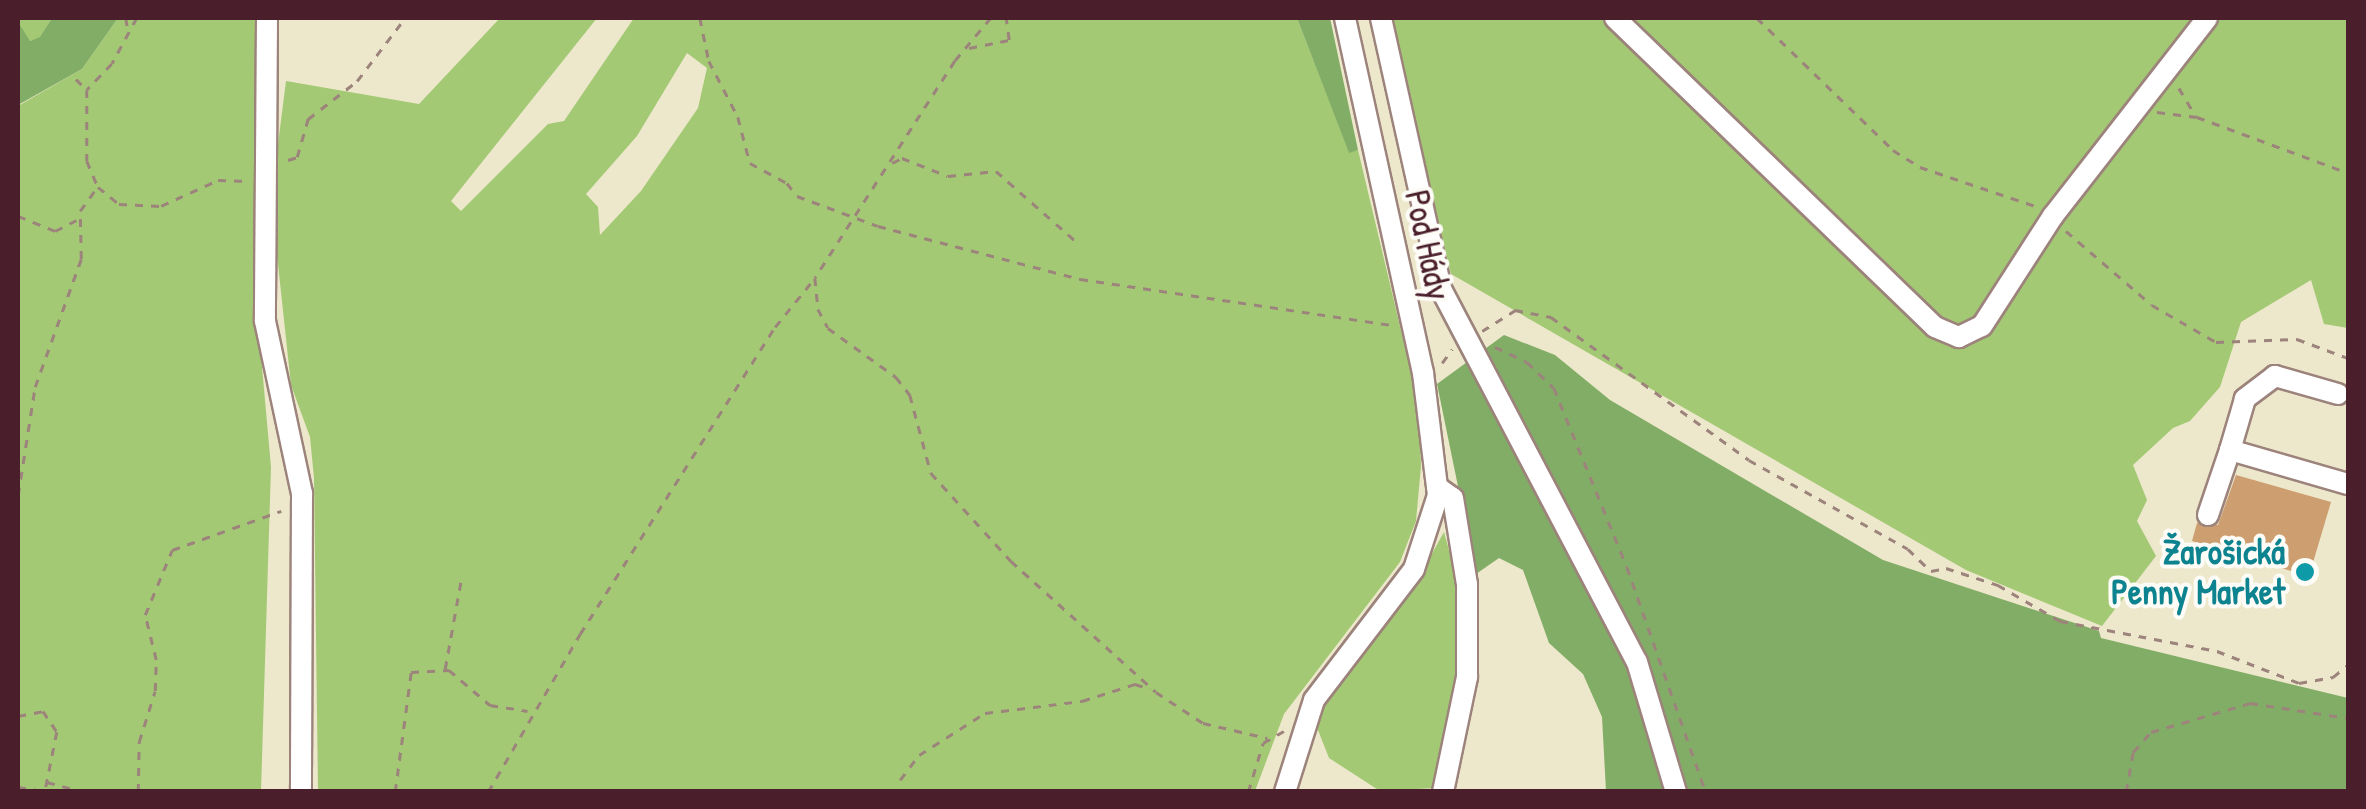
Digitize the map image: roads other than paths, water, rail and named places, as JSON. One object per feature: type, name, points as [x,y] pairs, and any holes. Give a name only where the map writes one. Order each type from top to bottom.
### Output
[{"type":"street","points":[[267,18],[265,322],[271,370],[294,438],[302,509],[301,792]]},
{"type":"street","name":"Pod Hády","points":[[1285,792],[1320,692],[1414,569],[1433,522],[1437,487],[1423,373],[1345,18]]},
{"type":"street","points":[[1381,18],[1441,289],[1637,662],[1676,792]]},
{"type":"street","points":[[1614,18],[1935,327],[1959,337],[1982,326],[2053,216],[2207,18]]},
{"type":"street","points":[[2208,515],[2245,398],[2276,376],[2338,394]]},
{"type":"street","points":[[2230,450],[2348,484]]},
{"type":"street","name":"Pod Hády","points":[[1437,487],[1453,498],[1467,584],[1467,677],[1443,792]]},
{"type":"place","name":"Žarošická Penny Market","points":[[2305,572]]}]
